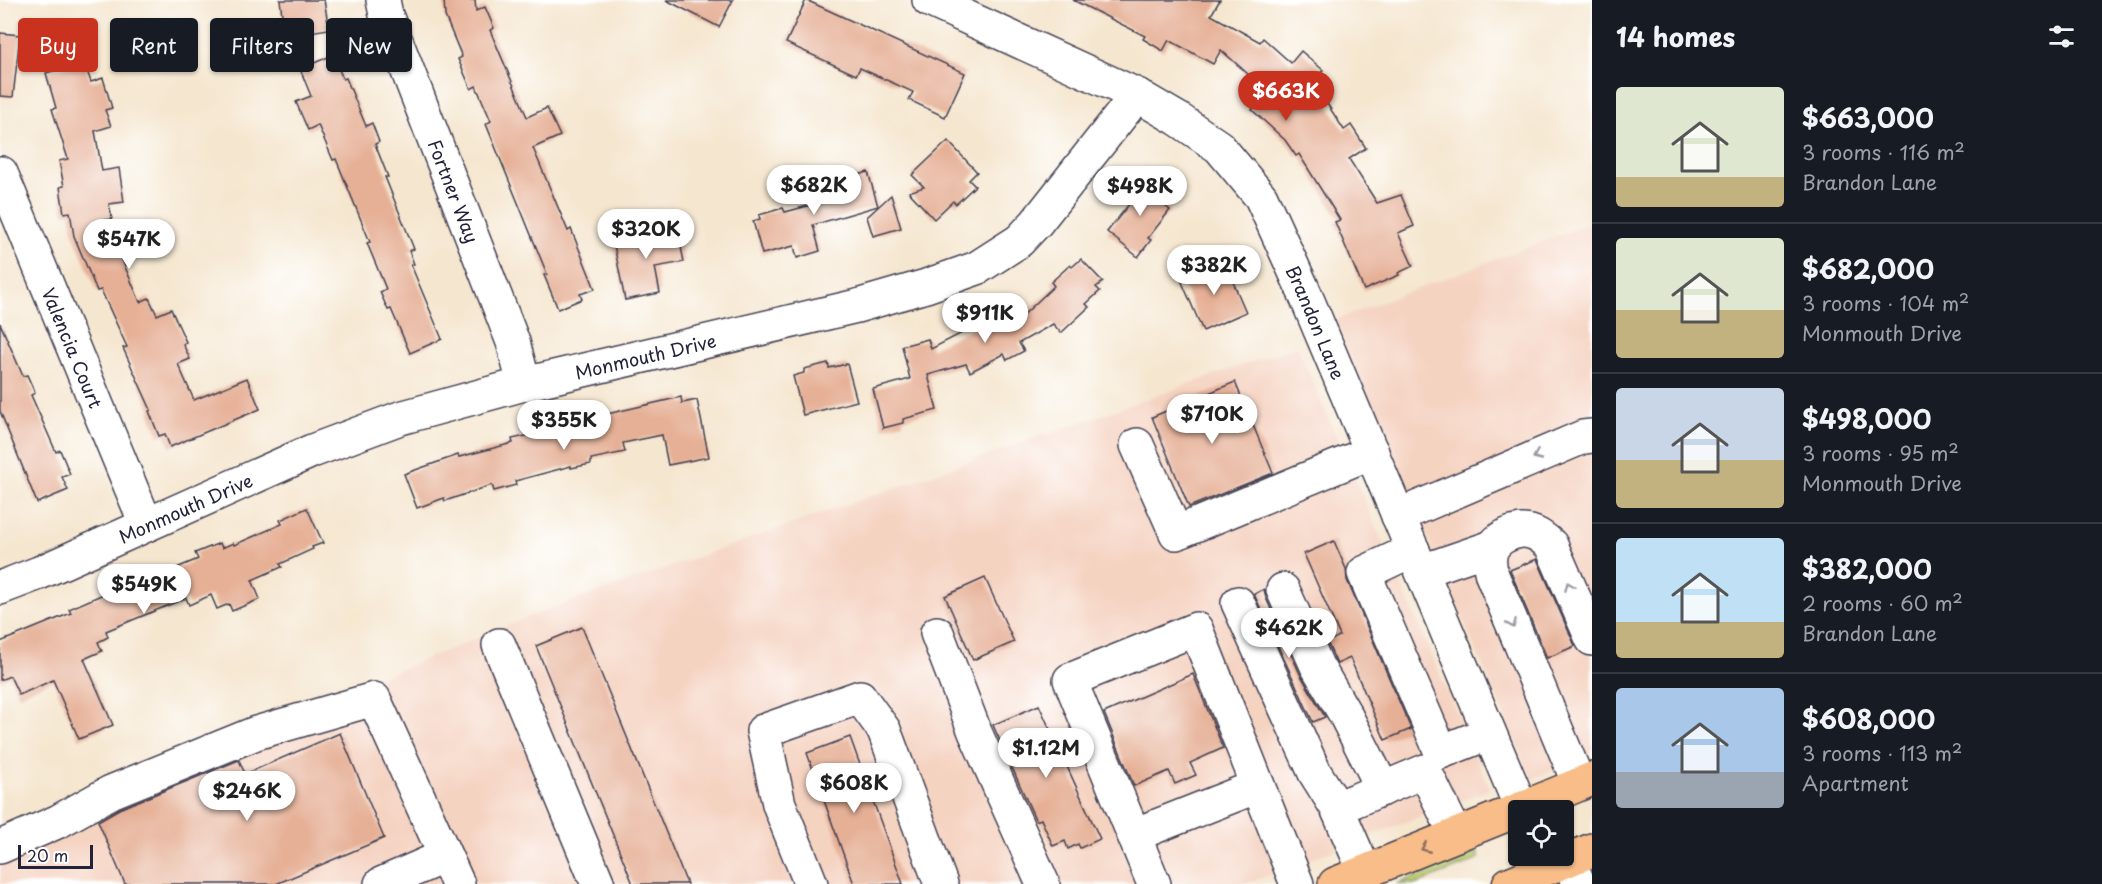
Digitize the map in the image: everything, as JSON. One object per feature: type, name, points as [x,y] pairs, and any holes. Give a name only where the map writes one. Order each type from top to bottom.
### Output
[{"type":"main road","points":[[1544,800],[1586,782]]},
{"type":"main road","points":[[1335,884],[1508,815]]},
{"type":"main road","points":[[1509,884],[1562,867]]},
{"type":"street","name":"Fortner Way","points":[[383,0],[386,15],[513,342],[524,384]]},
{"type":"street","name":"Brandon Lane","points":[[929,0],[1137,95],[1178,119],[1220,147],[1261,197],[1372,452],[1516,800]]},
{"type":"street","name":"Monmouth Drive","points":[[0,588],[39,573],[312,451],[400,418],[524,384],[857,306],[977,268],[1019,241],[1036,223],[1137,95]]},
{"type":"street","name":"Valencia Court","points":[[1,173],[146,524]]},
{"type":"street","points":[[1398,516],[1583,437],[1592,436]]},
{"type":"street","points":[[1137,445],[1176,533],[1372,452]]},
{"type":"street","points":[[1456,835],[1411,682],[1364,573],[1417,560],[1492,547],[1503,537],[1521,530],[1539,535],[1551,545],[1592,639]]},
{"type":"street","points":[[1492,547],[1488,562],[1492,575],[1586,782]]},
{"type":"street","points":[[1283,590],[1317,666],[1345,714],[1383,789]]},
{"type":"street","points":[[1238,603],[1315,773],[1338,808],[1365,872]]},
{"type":"street","points":[[1154,884],[1070,680],[1196,629],[1298,884]]},
{"type":"street","points":[[937,633],[975,732],[1043,884]]},
{"type":"street","points":[[499,645],[598,884]]},
{"type":"street","points":[[1411,682],[1459,661]]},
{"type":"street","points":[[811,884],[778,804],[763,731],[860,697],[884,730],[941,884]]},
{"type":"street","points":[[0,847],[59,821],[111,792],[256,733],[374,699],[451,870],[381,884]]},
{"type":"street","points":[[1338,808],[1383,789],[1489,733]]},
{"type":"street","points":[[1134,834],[1258,786]]},
{"type":"shaded area","points":[[1588,224],[1592,232],[1592,753],[1531,779],[1335,320]]},
{"type":"shaded area","points":[[1297,346],[1490,789],[1247,884],[0,884],[0,833],[528,617]]},
{"type":"green space","points":[[1478,852],[1479,859],[1417,884],[1397,884]]},
{"type":"building","points":[[280,0],[324,0],[327,18],[326,29],[314,31],[314,18],[282,18]]},
{"type":"building","points":[[444,0],[475,0],[476,11],[485,7],[494,28],[490,30],[527,117],[547,108],[560,136],[533,148],[568,231],[571,229],[595,289],[580,294],[582,299],[558,309],[544,275],[547,274],[486,124],[491,121],[476,86],[471,89],[458,59],[462,57],[445,16]]},
{"type":"building","points":[[666,0],[733,0],[719,27]]},
{"type":"building","points":[[806,0],[965,73],[945,117],[909,100],[913,92],[860,68],[856,75],[786,43]]},
{"type":"building","points":[[1073,0],[1220,0],[1211,15],[1260,42],[1263,38],[1291,63],[1301,51],[1323,70],[1313,82],[1344,130],[1351,125],[1366,148],[1349,159],[1377,203],[1401,195],[1414,226],[1398,233],[1413,266],[1398,273],[1399,275],[1364,290],[1335,222],[1340,220],[1299,154],[1296,156],[1285,140],[1252,110],[1268,92],[1221,50],[1213,64],[1169,40],[1163,51],[1143,39],[1145,36]]},
{"type":"building","points":[[0,33],[18,35],[13,97],[0,96]]},
{"type":"building","points":[[326,58],[326,72],[340,72],[343,79],[346,78],[366,126],[372,123],[379,142],[375,144],[388,177],[385,177],[414,249],[409,251],[414,264],[411,265],[442,339],[410,353],[391,309],[388,310],[380,292],[386,289],[367,243],[370,242],[336,159],[333,160],[318,125],[308,130],[296,102],[311,96],[301,72],[314,72],[314,63]]},
{"type":"building","points":[[88,72],[91,82],[103,78],[112,108],[105,110],[111,126],[95,131],[102,171],[119,168],[124,202],[109,204],[112,219],[105,220],[140,302],[149,298],[157,315],[171,309],[186,342],[183,344],[190,359],[178,364],[194,400],[247,378],[260,409],[170,447],[165,434],[159,436],[149,411],[151,410],[123,348],[127,347],[101,290],[97,291],[74,236],[70,212],[64,213],[60,187],[64,186],[59,161],[68,159],[52,109],[56,108],[46,73]]},
{"type":"building","points":[[948,141],[977,172],[969,180],[975,186],[956,204],[953,201],[934,219],[909,192],[924,187],[912,175]]},
{"type":"building","points":[[868,172],[878,206],[813,225],[820,251],[797,258],[794,246],[762,254],[753,221],[760,219],[759,215],[783,208],[785,212],[823,202],[818,187]]},
{"type":"building","points":[[1146,176],[1166,192],[1159,201],[1170,210],[1148,238],[1151,240],[1138,257],[1107,232],[1130,203],[1126,201]]},
{"type":"building","points":[[891,195],[901,228],[873,236],[867,217]]},
{"type":"building","points":[[677,227],[684,262],[655,267],[660,293],[625,300],[613,240]]},
{"type":"building","points":[[1081,259],[1103,282],[1096,287],[1100,291],[1086,304],[1089,307],[1061,333],[1053,324],[1019,343],[1024,351],[1007,360],[1004,354],[970,372],[966,364],[928,375],[937,410],[903,419],[903,423],[883,428],[873,389],[910,379],[902,346],[928,339],[931,349],[999,314],[1000,317],[1012,310],[1018,320],[1054,286],[1051,282],[1070,265],[1072,267]]},
{"type":"building","points":[[1224,261],[1246,312],[1203,331],[1181,280]]},
{"type":"building","points":[[0,323],[23,376],[27,375],[35,393],[31,395],[56,452],[60,450],[70,474],[62,477],[68,490],[37,503],[0,411]]},
{"type":"building","points":[[828,363],[829,368],[847,364],[857,401],[803,415],[793,376],[804,373],[804,369]]},
{"type":"building","points":[[1235,382],[1273,473],[1189,507],[1152,417]]},
{"type":"building","points":[[681,397],[682,403],[697,400],[709,457],[668,465],[662,435],[623,443],[625,452],[591,459],[591,464],[571,468],[571,466],[515,481],[516,485],[494,491],[492,485],[417,508],[404,474],[458,455],[459,457],[513,443],[512,439],[599,420],[598,416]]},
{"type":"building","points":[[307,508],[323,543],[280,564],[282,567],[252,580],[260,599],[232,611],[229,604],[217,609],[211,595],[189,605],[186,598],[106,631],[108,637],[98,642],[102,651],[84,659],[113,725],[79,739],[53,680],[19,695],[10,676],[0,680],[0,642],[71,613],[69,609],[145,576],[146,580],[198,559],[195,553],[220,543],[222,548],[233,543],[234,545],[282,524],[280,520]]},
{"type":"building","points":[[1334,541],[1346,569],[1347,580],[1411,729],[1385,740],[1350,658],[1337,664],[1327,642],[1340,636],[1304,554]]},
{"type":"building","points":[[1537,559],[1575,646],[1547,658],[1510,570]]},
{"type":"building","points":[[985,578],[1014,642],[973,660],[945,596]]},
{"type":"building","points":[[1264,589],[1300,674],[1325,717],[1313,722],[1254,594]]},
{"type":"building","points":[[582,627],[687,884],[633,884],[536,646]]},
{"type":"building","points":[[1193,674],[1223,748],[1190,763],[1196,775],[1175,784],[1169,771],[1134,786],[1104,713]]},
{"type":"building","points":[[1039,705],[1100,839],[1080,848],[1078,844],[1068,849],[1065,841],[1053,846],[1041,819],[1036,821],[993,725]]},
{"type":"building","points":[[340,733],[384,838],[276,884],[125,884],[98,821],[119,809],[239,760],[245,774]]},
{"type":"building","points":[[850,737],[903,884],[854,884],[807,753]]}]
